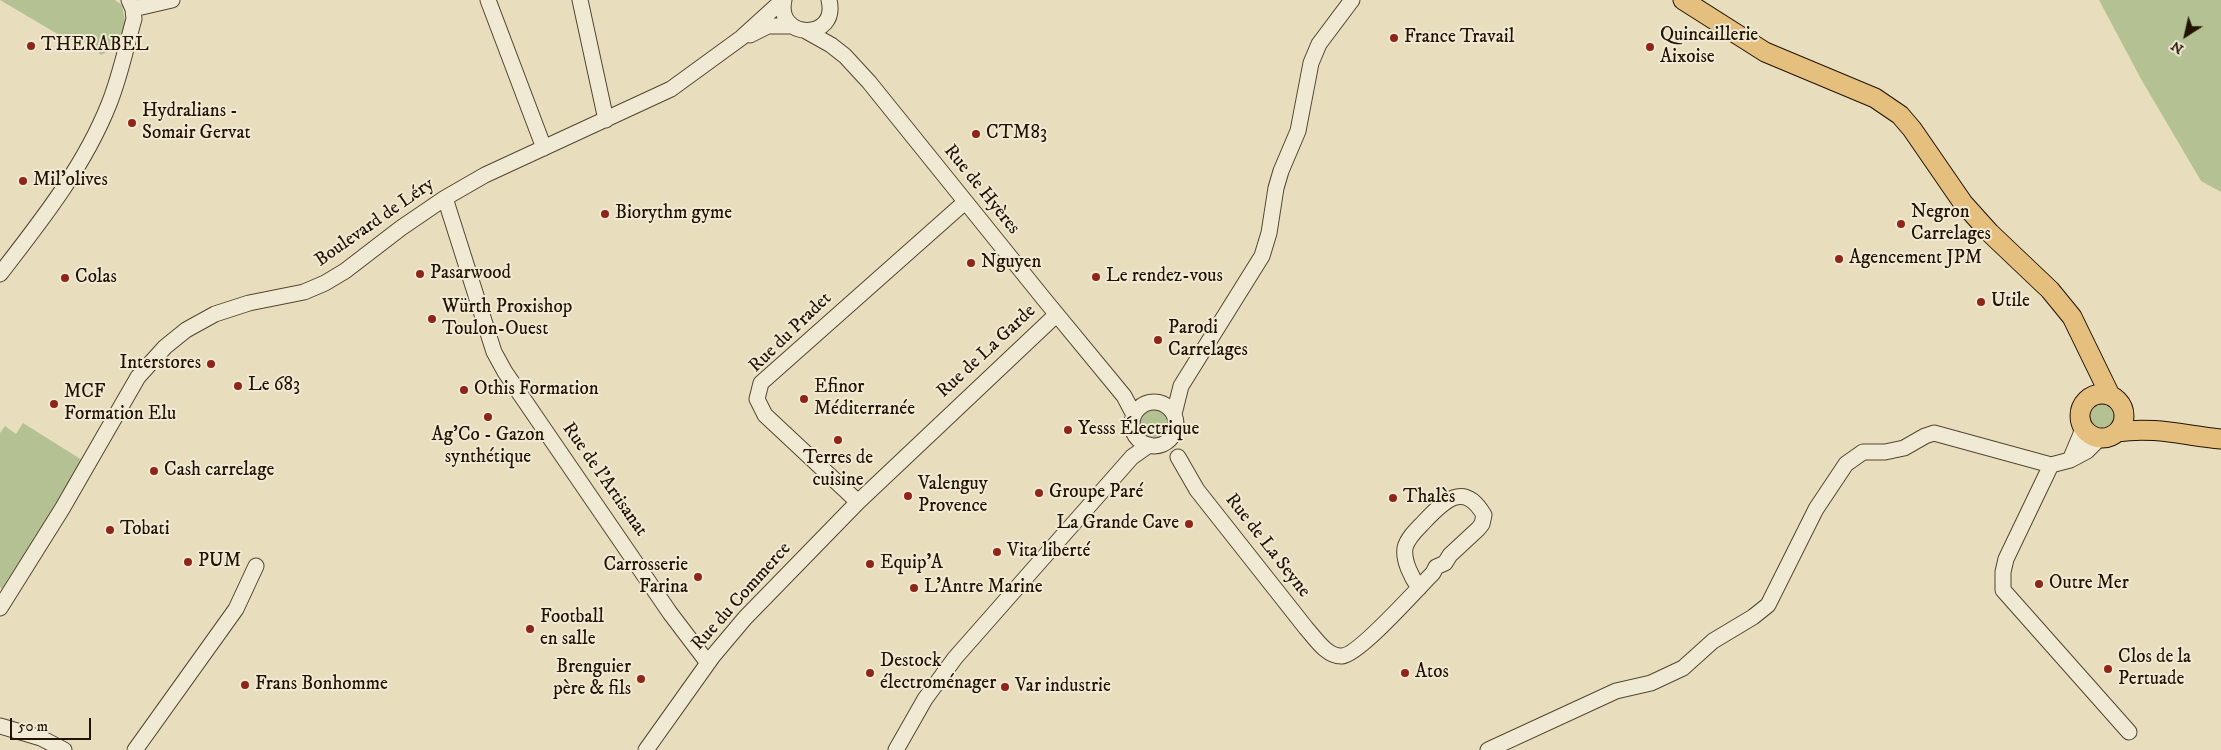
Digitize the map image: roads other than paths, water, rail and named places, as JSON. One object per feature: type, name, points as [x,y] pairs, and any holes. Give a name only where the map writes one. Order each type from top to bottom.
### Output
[{"type":"main road","points":[[1683,0],[1764,52],[1875,98],[1900,115],[1912,129],[1962,203],[1990,233],[2050,290],[2072,317],[2110,395],[2118,401],[2124,410],[2136,419],[2221,430]]},
{"type":"main road","points":[[2078,329],[2091,375],[2089,398],[2080,412],[2082,425],[2089,434],[2100,438],[2110,437],[2118,432],[2134,429],[2221,439]]},
{"type":"main road","points":[[2089,398],[2099,394],[2110,395]]},
{"type":"main road","points":[[2118,432],[2124,421],[2124,410]]},
{"type":"street","points":[[0,274],[60,194],[93,138],[109,104],[118,77],[134,20],[131,4],[172,0]]},
{"type":"street","points":[[488,0],[544,148]]},
{"type":"street","points":[[580,0],[606,120]]},
{"type":"street","points":[[784,0],[784,15],[792,26]]},
{"type":"street","name":"Boulevard de Léry","points":[[0,608],[36,551],[138,377],[165,347],[186,330],[215,314],[249,303],[304,292],[325,283],[345,271],[401,228],[445,198],[485,175],[671,89],[741,38],[784,0]]},
{"type":"street","points":[[896,750],[925,699],[955,658],[1132,457],[1176,428],[1174,414],[1181,386],[1262,256],[1269,233],[1276,188],[1281,170],[1298,131],[1311,63],[1319,44],[1352,0]]},
{"type":"street","points":[[806,31],[821,26],[830,7]]},
{"type":"street","name":"Rue de Hyères","points":[[830,7],[830,22],[845,56]]},
{"type":"street","name":"Boulevard de Léry","points":[[741,38],[768,26],[792,26]]},
{"type":"street","name":"Rue de Hyères","points":[[792,26],[806,31],[831,45],[845,56],[869,82],[1056,315],[1124,396],[1139,410]]},
{"type":"street","name":"Rue de l'Artisanat","points":[[445,198],[494,352],[505,372],[670,613],[708,663]]},
{"type":"street","name":"Rue du Pradet","points":[[858,502],[765,415],[758,399],[761,383],[965,202]]},
{"type":"street","name":"Rue de La Garde","points":[[858,502],[1056,315]]},
{"type":"street","points":[[1156,440],[1133,427],[1139,410],[1160,403],[1181,386]]},
{"type":"street","points":[[1160,403],[1165,405],[1174,414]]},
{"type":"street","points":[[2070,460],[2081,434],[2082,425]]},
{"type":"street","points":[[1488,750],[1616,691],[1651,683],[1683,668],[1713,641],[1753,617],[1768,605],[1816,509],[1833,483],[1846,464],[1863,452],[1885,452],[1904,448],[1924,436],[1934,433],[2051,465],[2070,460],[2087,451],[2100,438]]},
{"type":"street","name":"Rue de La Seyne","points":[[1156,440],[1178,456],[1197,490],[1306,628],[1332,654],[1342,656],[1353,652],[1419,588]]},
{"type":"street","points":[[2051,465],[2006,559],[2002,572],[2003,590],[2129,732]]},
{"type":"street","points":[[1462,496],[1470,499],[1484,515],[1482,524],[1450,555],[1445,563],[1436,567],[1419,588],[1410,573],[1405,549],[1418,527],[1436,507],[1445,501],[1462,496]]},
{"type":"street","name":"Rue du Commerce","points":[[646,750],[708,663],[745,618],[858,502]]},
{"type":"street","points":[[135,750],[236,609],[256,566]]},
{"type":"street","points":[[1,727],[41,738],[64,750]]},
{"type":"place","name":"France Travail","points":[[1394,38]]},
{"type":"place","name":"THERABEL","points":[[31,46]]},
{"type":"place","name":"Quincaillerie Aixoise","points":[[1650,47]]},
{"type":"place","name":"Hydralians - Somair Gervat","points":[[132,123]]},
{"type":"place","name":"CTM83","points":[[976,134]]},
{"type":"place","name":"Mil'olives","points":[[23,181]]},
{"type":"place","name":"Biorythm gyme","points":[[605,214]]},
{"type":"place","name":"Negron Carrelages","points":[[1901,224]]},
{"type":"place","name":"Agencement JPM","points":[[1839,259]]},
{"type":"place","name":"Nguyen","points":[[971,263]]},
{"type":"place","name":"Pasarwood","points":[[420,274]]},
{"type":"place","name":"Le rendez-vous","points":[[1096,277]]},
{"type":"place","name":"Colas","points":[[65,278]]},
{"type":"place","name":"Utile","points":[[1981,302]]},
{"type":"place","name":"Würth Proxishop Toulon-Ouest","points":[[432,319]]},
{"type":"place","name":"Parodi Carrelages","points":[[1158,340]]},
{"type":"place","name":"Interstores","points":[[211,364]]},
{"type":"place","name":"Le 683","points":[[238,386]]},
{"type":"place","name":"Othis Formation","points":[[464,390]]},
{"type":"place","name":"Efinor Méditerranée","points":[[804,399]]},
{"type":"place","name":"MCF Formation Elu","points":[[54,404]]},
{"type":"place","name":"Ag'Co - Gazon synthétique","points":[[488,417]]},
{"type":"place","name":"Yesss Électrique","points":[[1068,430]]},
{"type":"place","name":"Terres de cuisine","points":[[838,440]]},
{"type":"place","name":"Cash carrelage","points":[[154,471]]},
{"type":"place","name":"Groupe Paré","points":[[1039,493]]},
{"type":"place","name":"Valenguy Provence","points":[[908,496]]},
{"type":"place","name":"Thalès","points":[[1393,498]]},
{"type":"place","name":"La Grande Cave","points":[[1189,524]]},
{"type":"place","name":"Tobati","points":[[110,530]]},
{"type":"place","name":"Vita liberté","points":[[997,552]]},
{"type":"place","name":"PUM","points":[[188,562]]},
{"type":"place","name":"Equip'A","points":[[870,564]]},
{"type":"place","name":"Carrosserie Farina","points":[[698,577]]},
{"type":"place","name":"Outre Mer","points":[[2039,584]]},
{"type":"place","name":"L'Antre Marine","points":[[914,588]]},
{"type":"place","name":"Football en salle","points":[[530,629]]},
{"type":"place","name":"Clos de la Pertuade","points":[[2108,669]]},
{"type":"place","name":"Destock électroménager","points":[[870,673]]},
{"type":"place","name":"Atos","points":[[1405,673]]},
{"type":"place","name":"Brenguier père & fils","points":[[641,679]]},
{"type":"place","name":"Frans Bonhomme","points":[[245,685]]},
{"type":"place","name":"Var industrie","points":[[1005,687]]}]
